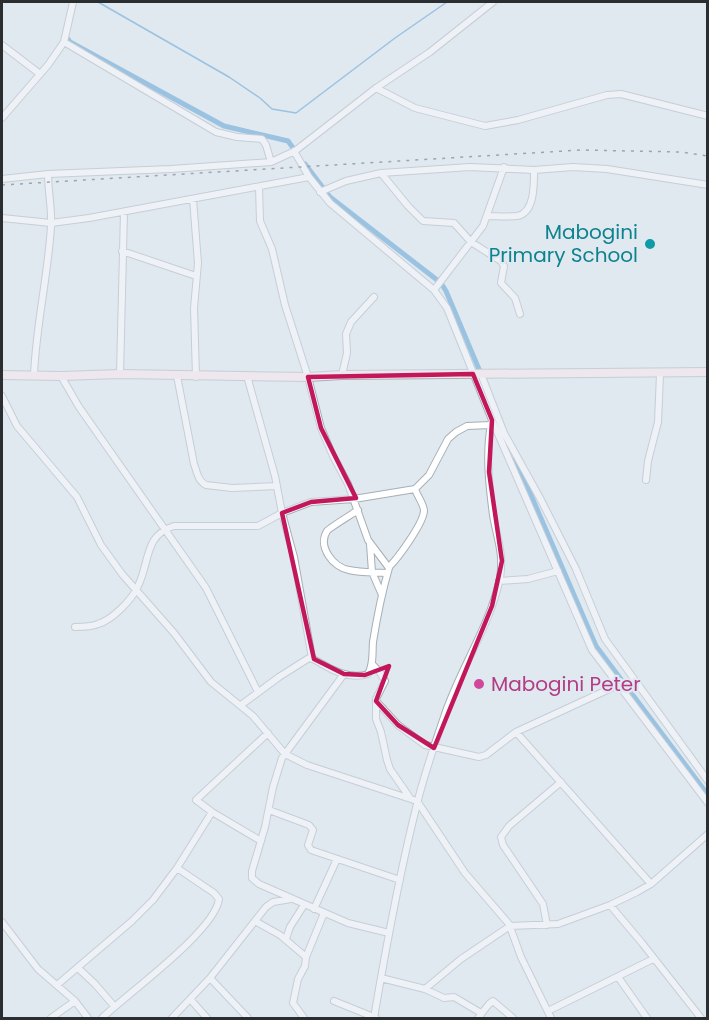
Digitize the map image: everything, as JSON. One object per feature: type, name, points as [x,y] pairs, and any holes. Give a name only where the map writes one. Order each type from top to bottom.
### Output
[{"type":"street","points":[[2,118],[64,42],[73,2]]},
{"type":"street","points":[[2,179],[48,174],[271,162],[294,151],[376,88],[430,52],[493,2]]},
{"type":"street","points":[[64,42],[216,132],[262,139],[271,162]]},
{"type":"street","points":[[2,45],[40,74]]},
{"type":"street","points":[[376,88],[415,108],[485,126],[518,120],[607,95],[621,94],[708,116]]},
{"type":"street","points":[[294,151],[309,177],[323,191],[330,203],[434,290],[447,308],[504,433],[542,500],[576,569],[605,639],[708,781]]},
{"type":"street","points":[[323,191],[346,181],[381,173],[470,167],[534,170],[573,167],[607,169],[708,185]]},
{"type":"street","points":[[434,290],[471,242],[487,216],[504,167]]},
{"type":"street","points":[[487,216],[519,216],[527,210],[534,188],[534,170]]},
{"type":"street","points":[[381,173],[423,221],[454,223],[471,242],[503,264],[501,283],[515,298],[520,314]]},
{"type":"street","points":[[34,375],[51,223],[48,174]]},
{"type":"street","points":[[2,218],[51,223],[193,200],[309,177]]},
{"type":"street","points":[[259,187],[260,221],[272,249],[285,305],[308,377],[321,428],[354,499],[370,543],[388,570]]},
{"type":"street","points":[[193,200],[197,238],[194,308],[196,376]]},
{"type":"street","points":[[120,374],[124,212]]},
{"type":"street","points":[[122,251],[196,276]]},
{"type":"street","points":[[342,375],[347,353],[346,334],[351,322],[374,297]]},
{"type":"street","points":[[2,375],[308,377],[708,372]]},
{"type":"street","points":[[477,374],[491,422],[592,650],[708,803]]},
{"type":"street","points":[[646,480],[648,461],[658,422],[660,374]]},
{"type":"street","points":[[61,376],[79,408],[207,588],[258,692]]},
{"type":"street","points":[[177,376],[194,464],[202,483],[232,488],[277,486]]},
{"type":"street","points":[[247,376],[294,557],[312,658]]},
{"type":"street","points":[[2,396],[17,426],[77,497],[105,551],[122,574],[191,653],[212,682],[241,705],[285,754],[307,765],[417,801],[465,873],[510,926],[521,957],[551,1018]]},
{"type":"street","points":[[75,627],[102,624],[137,589],[152,543],[164,529],[174,526],[258,526],[282,513],[311,502],[354,499],[415,489],[429,476],[448,440],[456,432],[467,426],[491,422]]},
{"type":"street","points":[[334,1001],[375,1018],[389,933],[417,801],[446,710],[492,606],[499,581],[502,561],[489,472],[491,422]]},
{"type":"street","points":[[241,705],[304,661],[312,658],[344,674],[365,675],[369,672],[388,570],[424,512],[415,489]]},
{"type":"street","points":[[358,510],[328,530],[325,539],[326,551],[331,559],[342,568],[372,572],[388,570]]},
{"type":"street","points":[[370,543],[372,572],[382,595]]},
{"type":"street","points":[[499,581],[528,579],[558,571]]},
{"type":"street","points":[[372,664],[385,681],[376,701],[376,719],[386,747],[387,760],[390,770],[410,799]]},
{"type":"street","points":[[344,674],[285,754],[273,787],[270,810],[252,878],[259,884],[304,905],[348,922],[389,933]]},
{"type":"street","points":[[376,701],[406,731],[425,745],[479,757],[486,755],[516,732],[618,685]]},
{"type":"street","points":[[516,732],[651,884]]},
{"type":"street","points":[[261,841],[196,801],[197,797],[268,734]]},
{"type":"street","points":[[547,925],[543,904],[503,845],[501,837],[509,826],[561,782]]},
{"type":"street","points":[[270,810],[309,825],[313,830],[310,849],[400,880]]},
{"type":"street","points":[[57,985],[143,910],[177,868],[212,812]]},
{"type":"street","points":[[425,989],[461,959],[510,926],[558,924],[610,906],[651,884],[708,834]]},
{"type":"street","points":[[314,909],[337,859]]},
{"type":"street","points":[[102,1018],[191,940],[207,922],[219,903],[214,893],[177,868]]},
{"type":"street","points":[[172,1018],[210,978],[269,904],[291,899]]},
{"type":"street","points":[[286,939],[290,927],[304,905]]},
{"type":"street","points":[[610,906],[701,1018]]},
{"type":"street","points":[[304,1018],[293,1004],[296,985],[324,913]]},
{"type":"street","points":[[255,921],[286,939],[306,957]]},
{"type":"street","points":[[2,922],[38,969],[75,1001],[88,1018]]},
{"type":"street","points":[[548,1011],[653,959]]},
{"type":"street","points":[[78,968],[114,1006]]},
{"type":"street","points":[[618,977],[648,1018]]},
{"type":"street","points":[[210,978],[248,1018]]},
{"type":"street","points":[[381,978],[425,989],[444,998],[455,997],[479,1016],[493,1001],[513,1018]]},
{"type":"street","points":[[190,999],[207,1018]]},
{"type":"street","points":[[51,1018],[75,1001]]},
{"type":"highlighted area","points":[[473,374],[492,420],[489,472],[502,561],[492,606],[434,748],[398,725],[376,701],[389,666],[365,675],[344,674],[314,659],[282,513],[311,502],[356,498],[321,428],[308,377]]},
{"type":"waterway","points":[[98,2],[229,77],[272,109],[296,113],[447,2]]},
{"type":"waterway","points":[[65,35],[70,42],[224,126],[288,141],[296,152]]},
{"type":"waterway","points":[[305,164],[330,197],[441,283],[481,374]]},
{"type":"waterway","points":[[515,458],[596,646],[708,795]]},
{"type":"railway","points":[[2,185],[581,150],[681,152],[708,156]]},
{"type":"place","name":"Mabogini Primary School","points":[[650,244]]},
{"type":"place","name":"Mabogini Peter","points":[[479,684]]}]
